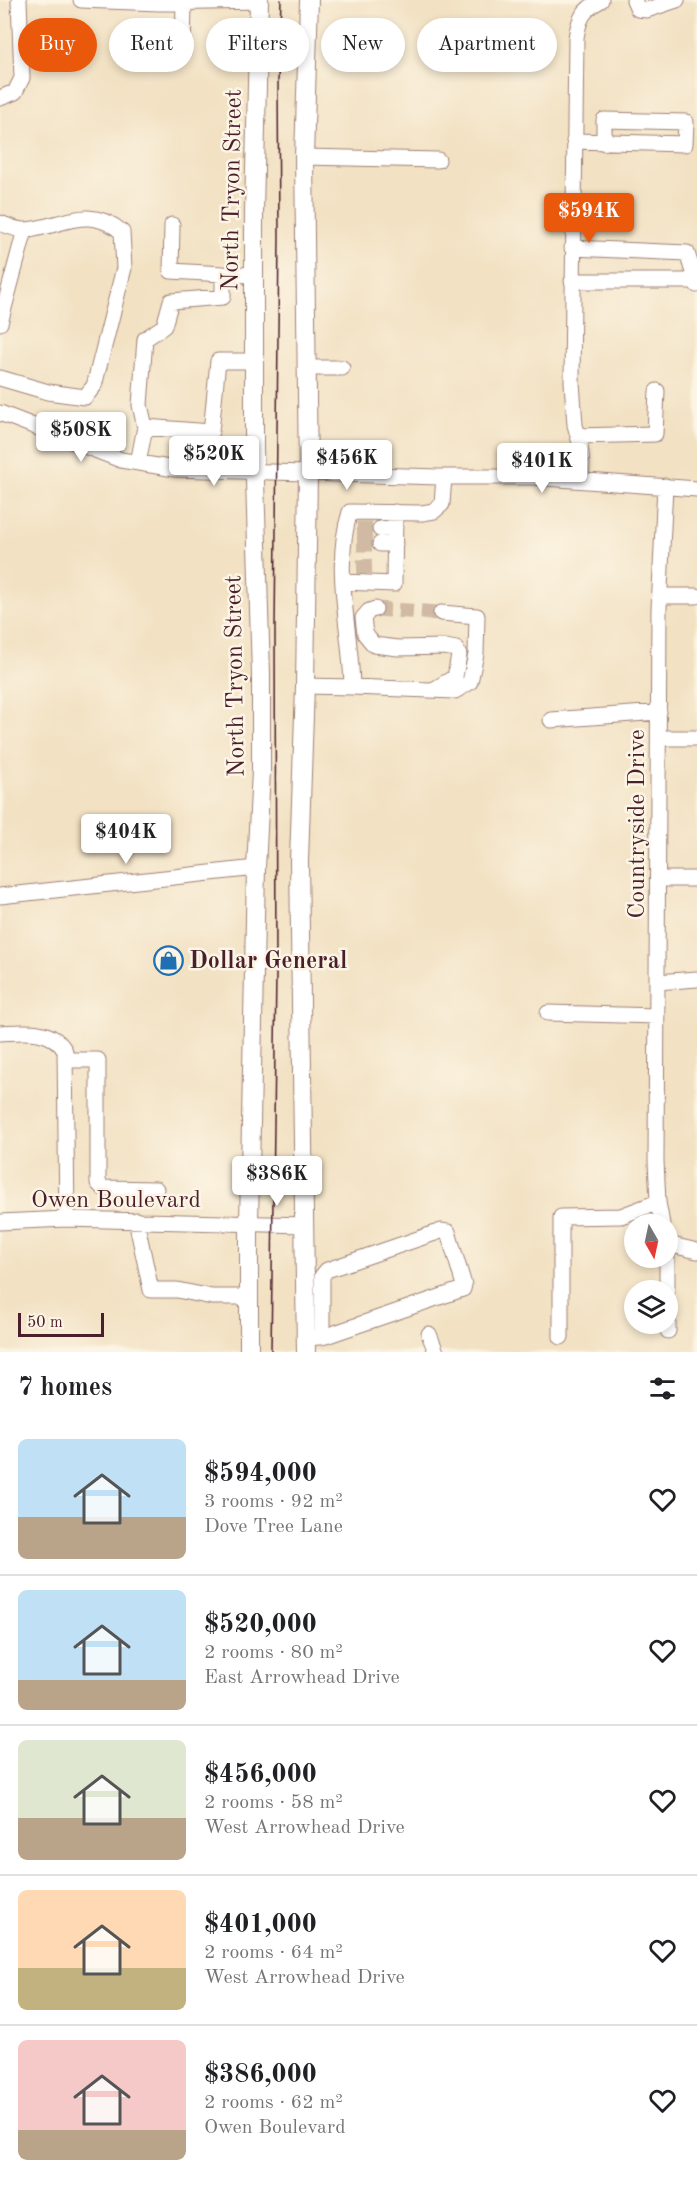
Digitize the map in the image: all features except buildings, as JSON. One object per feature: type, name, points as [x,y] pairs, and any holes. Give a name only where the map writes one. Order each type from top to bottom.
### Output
[{"type":"main road","points":[[309,0],[304,158],[308,474],[305,686],[299,861],[304,1225],[311,1342]]},
{"type":"main road","name":"North Tryon Street","points":[[249,1352],[249,1222],[256,868],[261,771],[261,674],[254,472],[254,275],[259,1]]},
{"type":"street","points":[[0,98],[15,92],[22,78],[19,0]]},
{"type":"street","points":[[81,0],[259,1]]},
{"type":"street","points":[[581,480],[582,465],[574,418],[572,382],[576,38],[579,19],[593,4],[602,0]]},
{"type":"street","points":[[634,0],[638,9],[647,10],[677,0]]},
{"type":"street","points":[[184,2],[184,18]]},
{"type":"street","points":[[574,141],[604,143],[685,144],[686,122],[604,120],[604,143]]},
{"type":"street","points":[[304,158],[438,160]]},
{"type":"street","points":[[0,223],[25,230],[83,217],[111,223],[122,232],[124,268],[94,386],[85,397],[48,392],[0,378]]},
{"type":"street","points":[[172,225],[171,271],[254,275]]},
{"type":"street","points":[[0,323],[25,230]]},
{"type":"street","points":[[572,281],[696,283],[687,253],[573,248]]},
{"type":"street","points":[[138,463],[145,427],[140,405],[146,339],[164,326],[171,301],[223,297],[223,274]]},
{"type":"street","points":[[145,427],[211,432],[218,361],[254,361]]},
{"type":"street","points":[[306,368],[342,368]]},
{"type":"street","points":[[578,436],[655,434],[657,391]]},
{"type":"street","points":[[0,414],[94,450],[138,463],[175,469],[308,474],[532,477],[697,489]]},
{"type":"street","points":[[352,687],[352,662],[344,603],[348,572],[350,512],[434,511],[442,504],[444,477]]},
{"type":"street","name":"Countryside Drive","points":[[660,1214],[656,1161],[657,982],[660,596],[665,486]]},
{"type":"street","points":[[348,572],[394,584],[387,567],[387,536],[395,512]]},
{"type":"street","points":[[660,596],[697,596]]},
{"type":"street","points":[[375,609],[369,611],[363,618],[365,633],[374,645],[398,648],[445,647],[456,650],[459,656],[455,677],[434,690]]},
{"type":"street","points":[[305,686],[455,691],[470,682],[476,654],[477,616],[441,613]]},
{"type":"street","points":[[551,720],[659,712]]},
{"type":"street","points":[[659,738],[697,738]]},
{"type":"street","points":[[0,897],[256,868]]},
{"type":"street","points":[[658,879],[697,879]]},
{"type":"street","points":[[657,982],[697,980]]},
{"type":"street","points":[[548,1013],[657,1016]]},
{"type":"street","points":[[0,1033],[30,1031],[49,1035],[64,1053],[98,1060],[98,1183],[103,1188],[156,1189]]},
{"type":"street","points":[[64,1053],[67,1219]]},
{"type":"street","points":[[561,1337],[561,1217],[621,1216],[658,1202]]},
{"type":"street","name":"Owen Boulevard","points":[[0,1222],[67,1219],[304,1225]]},
{"type":"street","points":[[136,1220],[151,1290],[177,1290],[212,1297],[249,1297]]},
{"type":"street","points":[[441,1232],[448,1232],[464,1285],[463,1289],[311,1342],[322,1276],[327,1270],[441,1232]]},
{"type":"street","points":[[678,1246],[697,1251]]},
{"type":"street","points":[[429,1334],[436,1352]]},
{"type":"tunnel","points":[[357,529],[380,529]]},
{"type":"tunnel","points":[[357,544],[380,544]]},
{"type":"tunnel","points":[[357,567],[379,566]]},
{"type":"tunnel","points":[[375,609],[441,613]]},
{"type":"tram line","points":[[271,1352],[276,974],[278,81],[281,0]]},
{"type":"place","name":"Dollar General","points":[[168,960]]}]
